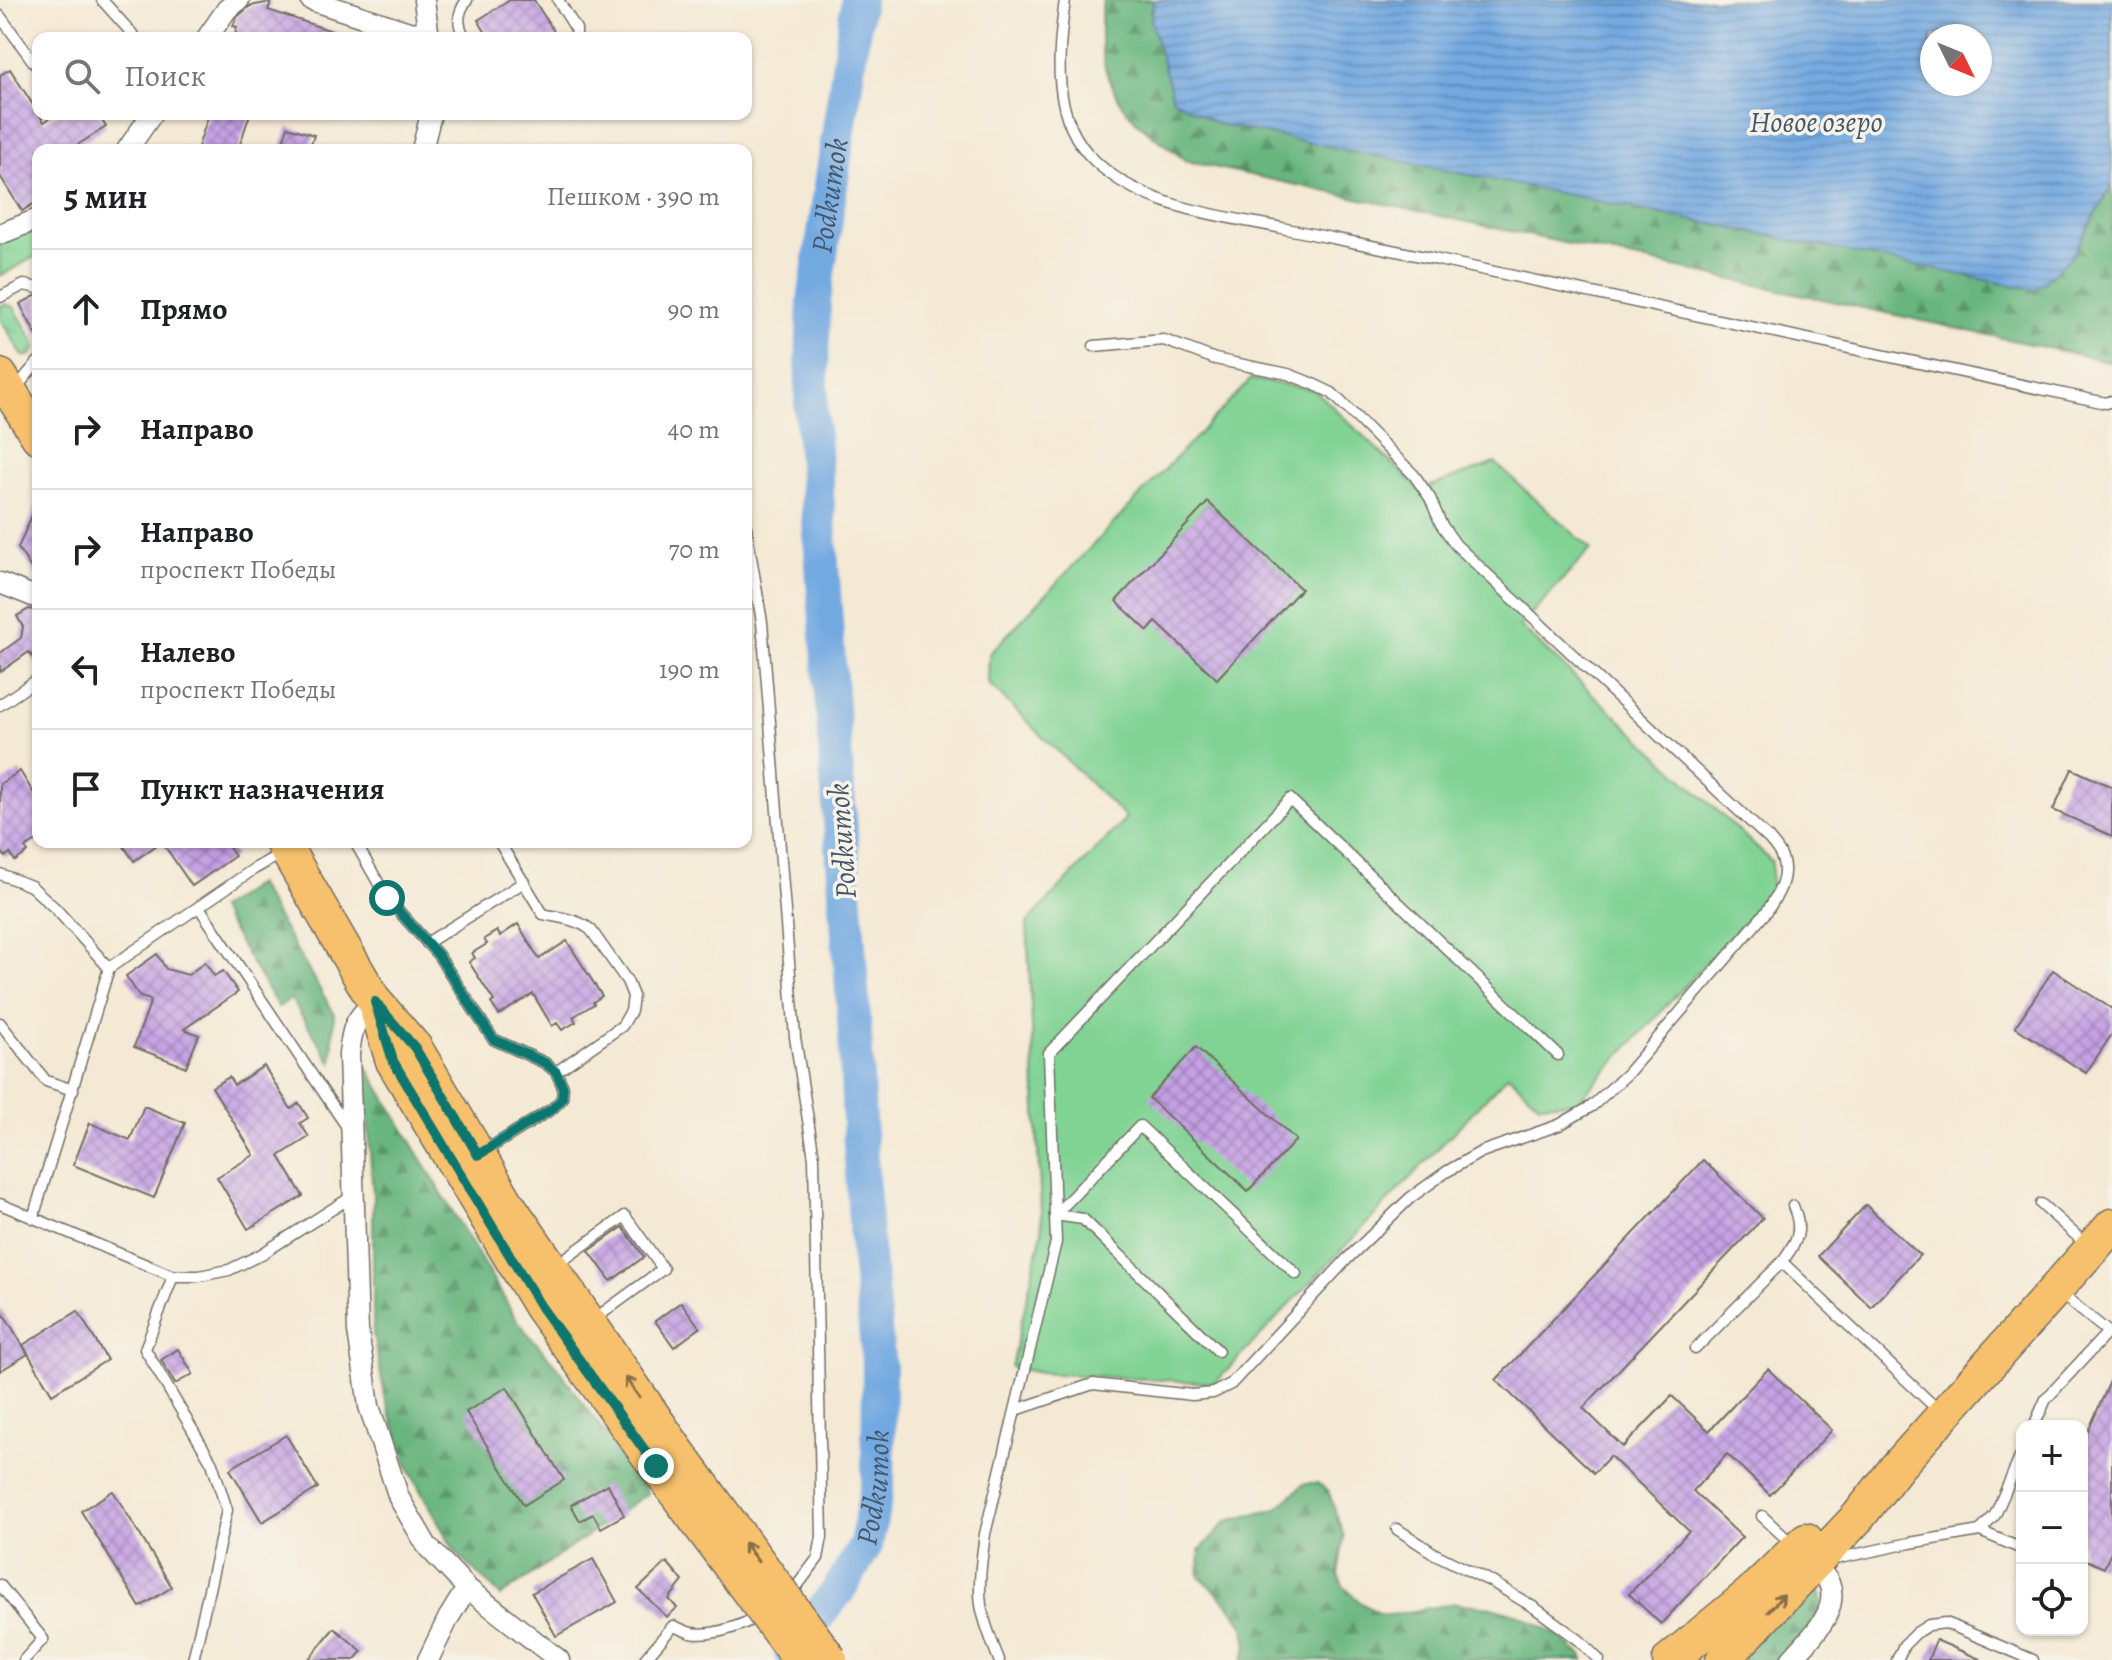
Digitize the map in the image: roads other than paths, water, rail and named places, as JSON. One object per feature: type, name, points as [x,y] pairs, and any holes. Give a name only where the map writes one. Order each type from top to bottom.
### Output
[{"type":"main road","points":[[6,385],[32,426]]},
{"type":"main road","points":[[288,848],[375,1002],[415,1048],[506,1202],[588,1323],[667,1459],[800,1660]]},
{"type":"main road","points":[[375,1002],[393,1061],[541,1307],[830,1660]]},
{"type":"main road","points":[[1723,1660],[1847,1505],[1897,1467],[2102,1238]]},
{"type":"main road","points":[[1670,1660],[1749,1595],[1804,1556]]},
{"type":"main road","points":[[1690,1660],[1749,1595]]},
{"type":"street","points":[[211,32],[227,9],[239,0]]},
{"type":"street","points":[[424,0],[428,32]]},
{"type":"street","points":[[319,1],[409,32]]},
{"type":"street","points":[[131,144],[148,120]]},
{"type":"street","points":[[424,144],[430,120]]},
{"type":"street","points":[[0,234],[32,221]]},
{"type":"street","points":[[0,583],[32,596]]},
{"type":"street","points":[[375,1002],[360,1014],[352,1033],[349,1054],[358,1331],[369,1406],[399,1498],[427,1546],[467,1588],[559,1660]]},
{"type":"street","points":[[1791,1660],[1827,1616],[1832,1596],[1829,1582],[1804,1556]]},
{"type":"street","points":[[428,1660],[467,1588]]},
{"type":"lane","points":[[102,0],[126,32]]},
{"type":"lane","points":[[461,32],[459,12],[467,0]]},
{"type":"lane","points":[[558,0],[576,32]]},
{"type":"lane","points":[[1065,0],[1059,80],[1071,130],[1093,160],[1118,179],[1147,194],[1179,206],[2106,403],[2112,401]]},
{"type":"lane","points":[[0,16],[32,60]]},
{"type":"lane","points":[[0,297],[24,285],[32,287]]},
{"type":"lane","points":[[1016,1410],[1093,1384],[1192,1395],[1213,1393],[1231,1384],[1347,1259],[1410,1198],[1481,1152],[1559,1125],[1592,1106],[1627,1074],[1767,911],[1779,894],[1784,876],[1781,856],[1769,839],[1456,545],[1414,475],[1332,393],[1288,374],[1215,359],[1164,340],[1094,346]]},
{"type":"lane","points":[[6,385],[32,366]]},
{"type":"lane","points":[[644,1660],[673,1626],[694,1633],[722,1630],[743,1625],[772,1610],[806,1576],[818,1558],[822,1537],[814,1158],[795,1037],[762,622],[752,563]]},
{"type":"lane","points":[[0,705],[32,683]]},
{"type":"lane","points":[[999,1660],[981,1605],[980,1569],[985,1534],[1056,1242],[1049,1053],[1290,799],[1558,1055]]},
{"type":"lane","points":[[33,1218],[109,968],[284,848]]},
{"type":"lane","points":[[358,848],[387,898],[438,955],[493,1039],[545,1063],[556,1072],[563,1087],[562,1099],[552,1109],[478,1155]]},
{"type":"lane","points":[[503,848],[543,914],[584,924],[591,930],[627,981],[633,996],[631,1011],[622,1026],[556,1072]]},
{"type":"lane","points":[[0,874],[31,886],[109,968]]},
{"type":"lane","points":[[427,943],[524,882]]},
{"type":"lane","points":[[199,907],[351,1133]]},
{"type":"lane","points":[[0,1023],[46,1081],[73,1090]]},
{"type":"lane","points":[[1055,1215],[1140,1126],[1296,1274]]},
{"type":"lane","points":[[0,1204],[173,1276],[199,1276],[229,1270],[260,1255],[353,1196]]},
{"type":"lane","points":[[2041,1204],[2102,1238]]},
{"type":"lane","points":[[1695,1349],[1782,1262],[1795,1244],[1800,1223],[1793,1206]]},
{"type":"lane","points":[[1055,1215],[1083,1219],[1218,1351]]},
{"type":"lane","points":[[551,1269],[625,1216],[663,1269],[588,1323]]},
{"type":"lane","points":[[1782,1262],[1943,1415]]},
{"type":"lane","points":[[173,1276],[145,1349],[212,1463],[227,1510],[193,1660]]},
{"type":"lane","points":[[2037,1420],[2046,1399],[2110,1333],[2056,1289]]},
{"type":"lane","points":[[1980,1531],[1995,1515],[2016,1467]]},
{"type":"lane","points":[[1762,1516],[1804,1556],[1980,1531],[2016,1546]]},
{"type":"lane","points":[[1397,1529],[1435,1554],[1492,1582],[1535,1608],[1579,1640],[1599,1660]]},
{"type":"lane","points":[[0,1585],[43,1639],[24,1660]]},
{"type":"lane","points":[[1897,1660],[1904,1645],[1916,1633],[1929,1625],[1946,1623],[2033,1660]]},
{"type":"water","name":"Новое озеро","points":[[1154,0],[2112,0],[2112,185],[2073,255],[2036,290],[1218,124],[1173,99],[1151,21]]},
{"type":"waterway","name":"Podkumok","points":[[791,1653],[838,1591],[866,1545],[878,1481],[879,1368],[866,1237],[855,1033],[811,408],[814,301],[858,0]]}]
